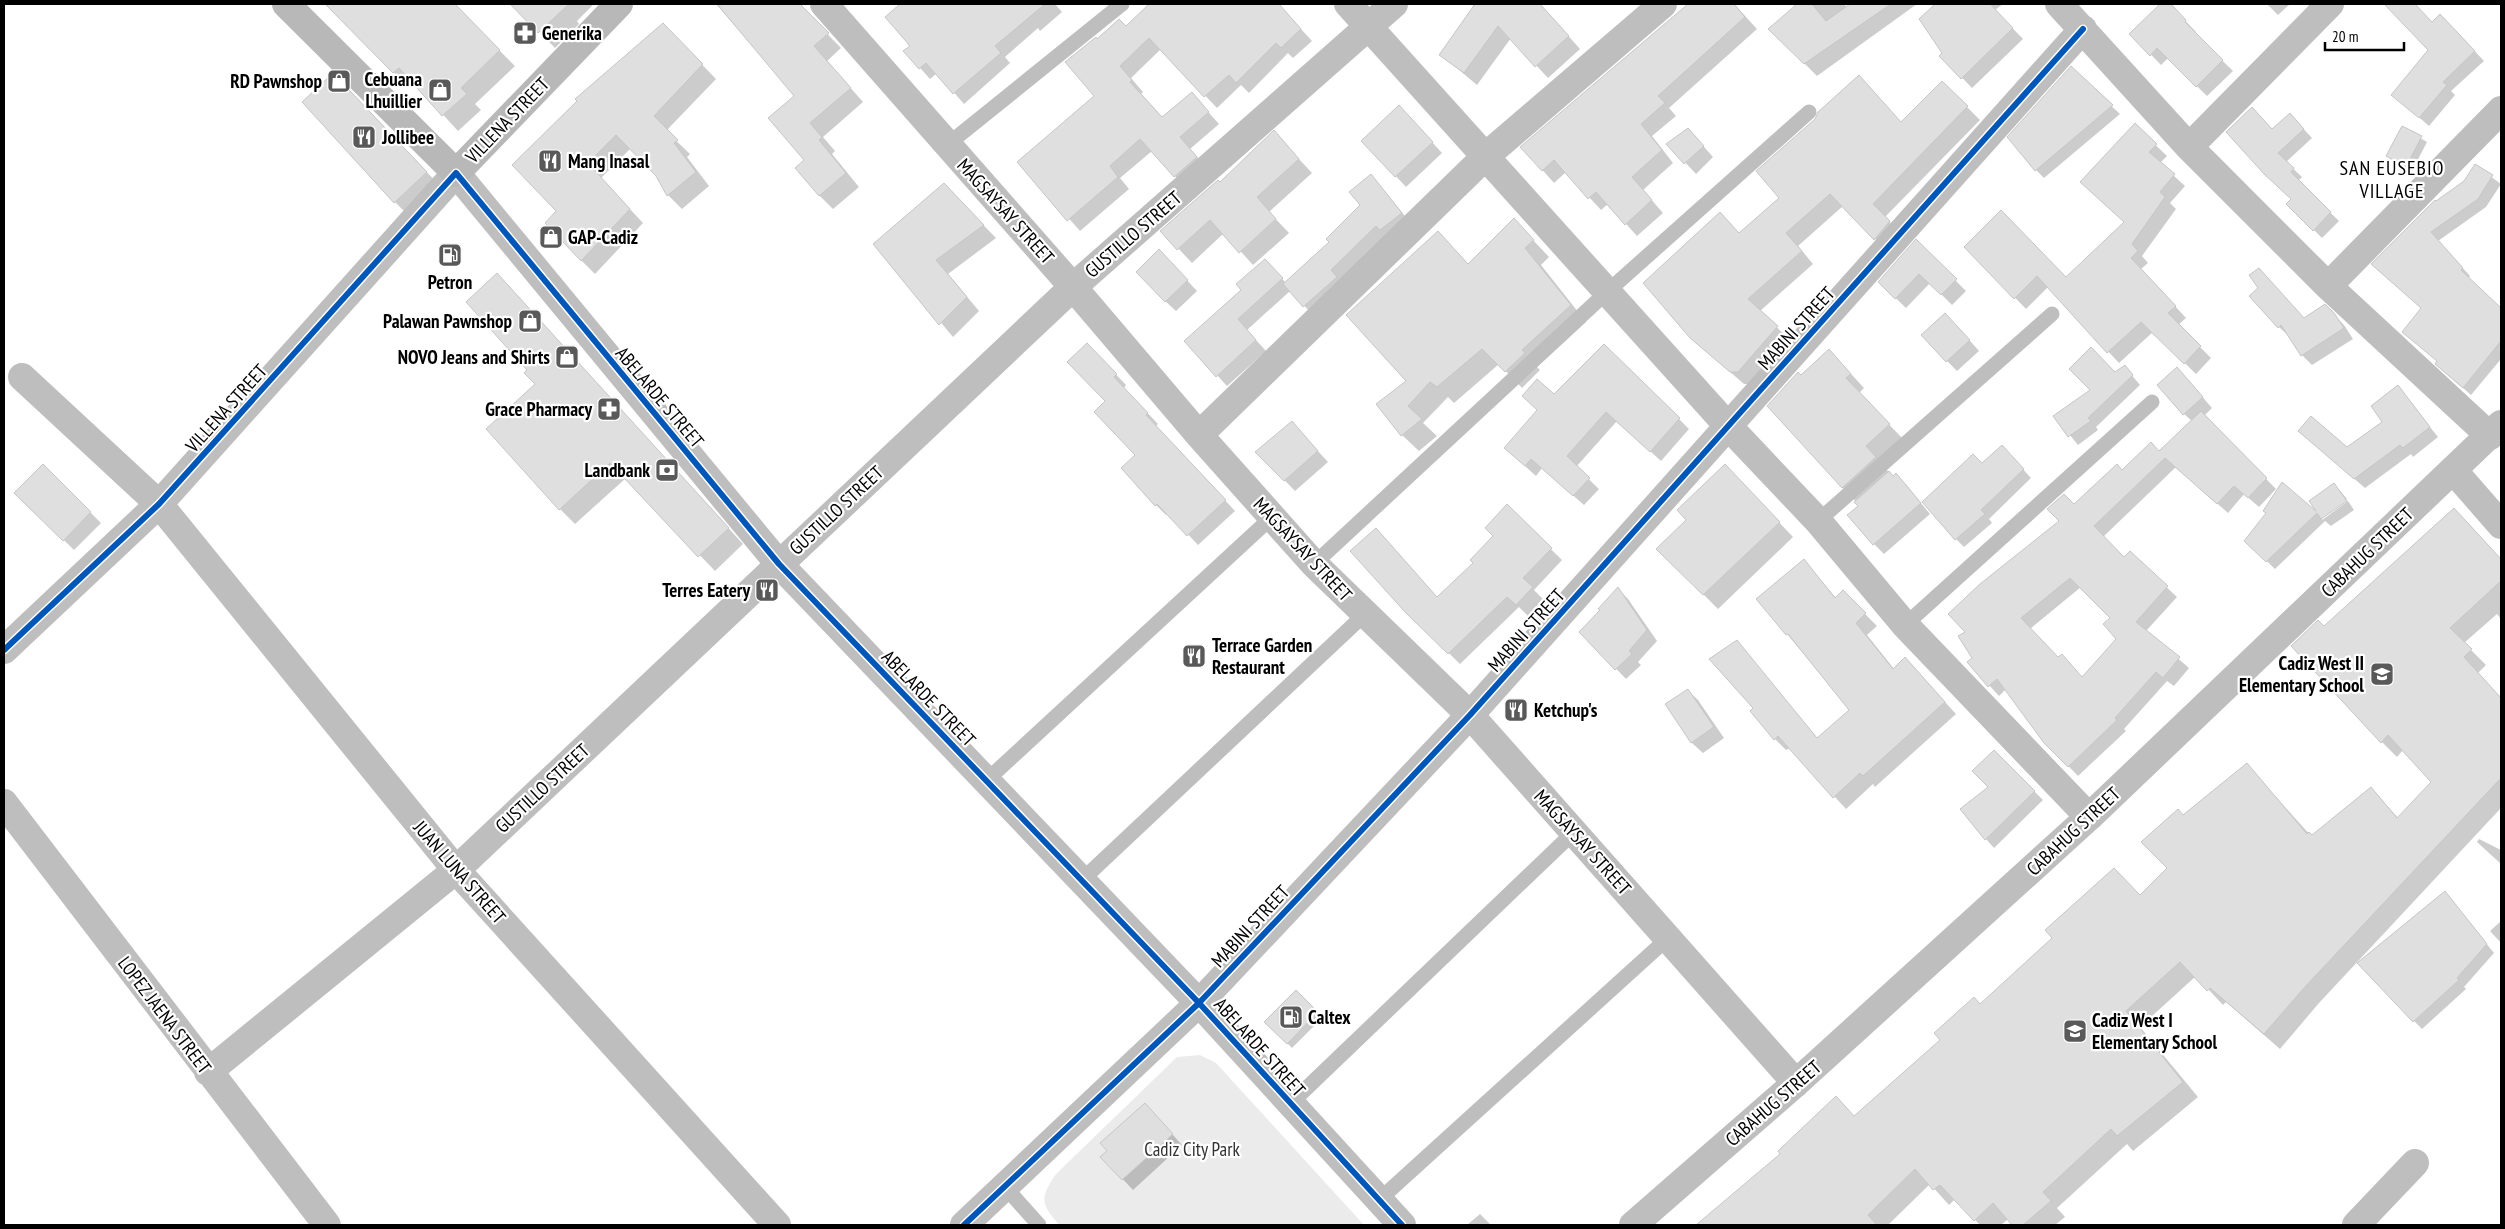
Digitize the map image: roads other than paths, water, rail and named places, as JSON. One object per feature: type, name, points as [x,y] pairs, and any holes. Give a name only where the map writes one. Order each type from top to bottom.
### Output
[{"type":"main road","name":"ABELARDE STREET","points":[[286,4],[456,173]]},
{"type":"main road","name":"VILLENA STREET","points":[[456,173],[619,4]]},
{"type":"street","name":"MAGSAYSAY STREET","points":[[824,4],[1073,287],[1199,435],[1314,564],[1470,715],[1796,1082]]},
{"type":"street","points":[[1348,4],[1487,156],[1728,426],[1818,521],[1905,625],[2089,818]]},
{"type":"street","name":"GUSTILLO STREET","points":[[208,1072],[456,870],[1073,287],[1394,4]]},
{"type":"street","points":[[1199,435],[1487,156],[1663,4]]},
{"type":"street","points":[[2059,4],[2189,147],[2328,286],[2496,430]]},
{"type":"street","points":[[2189,147],[2330,4]]},
{"type":"street","name":"MABINI STREET","points":[[964,1225],[1006,1188],[1199,1003],[1470,715],[2083,29]]},
{"type":"street","points":[[2328,286],[2501,110]]},
{"type":"street","name":"VILLENA STREET","points":[[4,650],[160,504],[456,173]]},
{"type":"street","name":"ABELARDE STREET","points":[[456,173],[779,564],[1199,1003],[1402,1225]]},
{"type":"street","name":"JUAN LUNA STREET","points":[[22,377],[160,504],[456,870],[777,1225]]},
{"type":"street","name":"CABAHUG STREET","points":[[1633,1225],[1796,1082],[2089,818],[2496,430]]},
{"type":"street","points":[[2453,470],[2501,525]]},
{"type":"street","name":"LOPEZ JAENA STREET","points":[[4,803],[208,1072],[327,1225]]},
{"type":"street","points":[[2356,1225],[2415,1163]]},
{"type":"lane","points":[[947,145],[1122,4]]},
{"type":"lane","points":[[1314,564],[1608,291],[1809,112]]},
{"type":"lane","points":[[1818,521],[2052,314]]},
{"type":"lane","points":[[1905,625],[2152,402]]},
{"type":"lane","points":[[987,780],[1272,517]]},
{"type":"lane","points":[[1082,880],[1365,614]]},
{"type":"lane","points":[[1291,1103],[1574,832]]},
{"type":"lane","points":[[1379,1200],[1668,938]]},
{"type":"lane","points":[[1006,1188],[1039,1225]]},
{"type":"place","name":"Generika","points":[[525,33]]},
{"type":"place","name":"RD Pawnshop","points":[[339,81]]},
{"type":"place","name":"Cebuana Lhuillier","points":[[440,90]]},
{"type":"place","name":"Jollibee","points":[[364,137]]},
{"type":"place","name":"Mang Inasal","points":[[550,161]]},
{"type":"place","name":"GAP-Cadiz","points":[[551,237]]},
{"type":"place","name":"Petron","points":[[450,255]]},
{"type":"place","name":"Palawan Pawnshop","points":[[530,321]]},
{"type":"place","name":"NOVO Jeans and Shirts","points":[[567,357]]},
{"type":"place","name":"Grace Pharmacy","points":[[609,409]]},
{"type":"place","name":"Landbank","points":[[667,470]]},
{"type":"place","name":"Terres Eatery","points":[[767,590]]},
{"type":"place","name":"Terrace Garden Restaurant","points":[[1194,656]]},
{"type":"place","name":"Cadiz West II Elementary School","points":[[2382,674]]},
{"type":"place","name":"Ketchup's","points":[[1516,710]]},
{"type":"place","name":"Caltex","points":[[1291,1017]]},
{"type":"place","name":"Cadiz West I Elementary School","points":[[2075,1031]]},
{"type":"district","name":"SAN EUSEBIO VILLAGE","points":[[2392,180]]},
{"type":"park label","name":"Cadiz City Park","points":[[1192,1149]]}]
